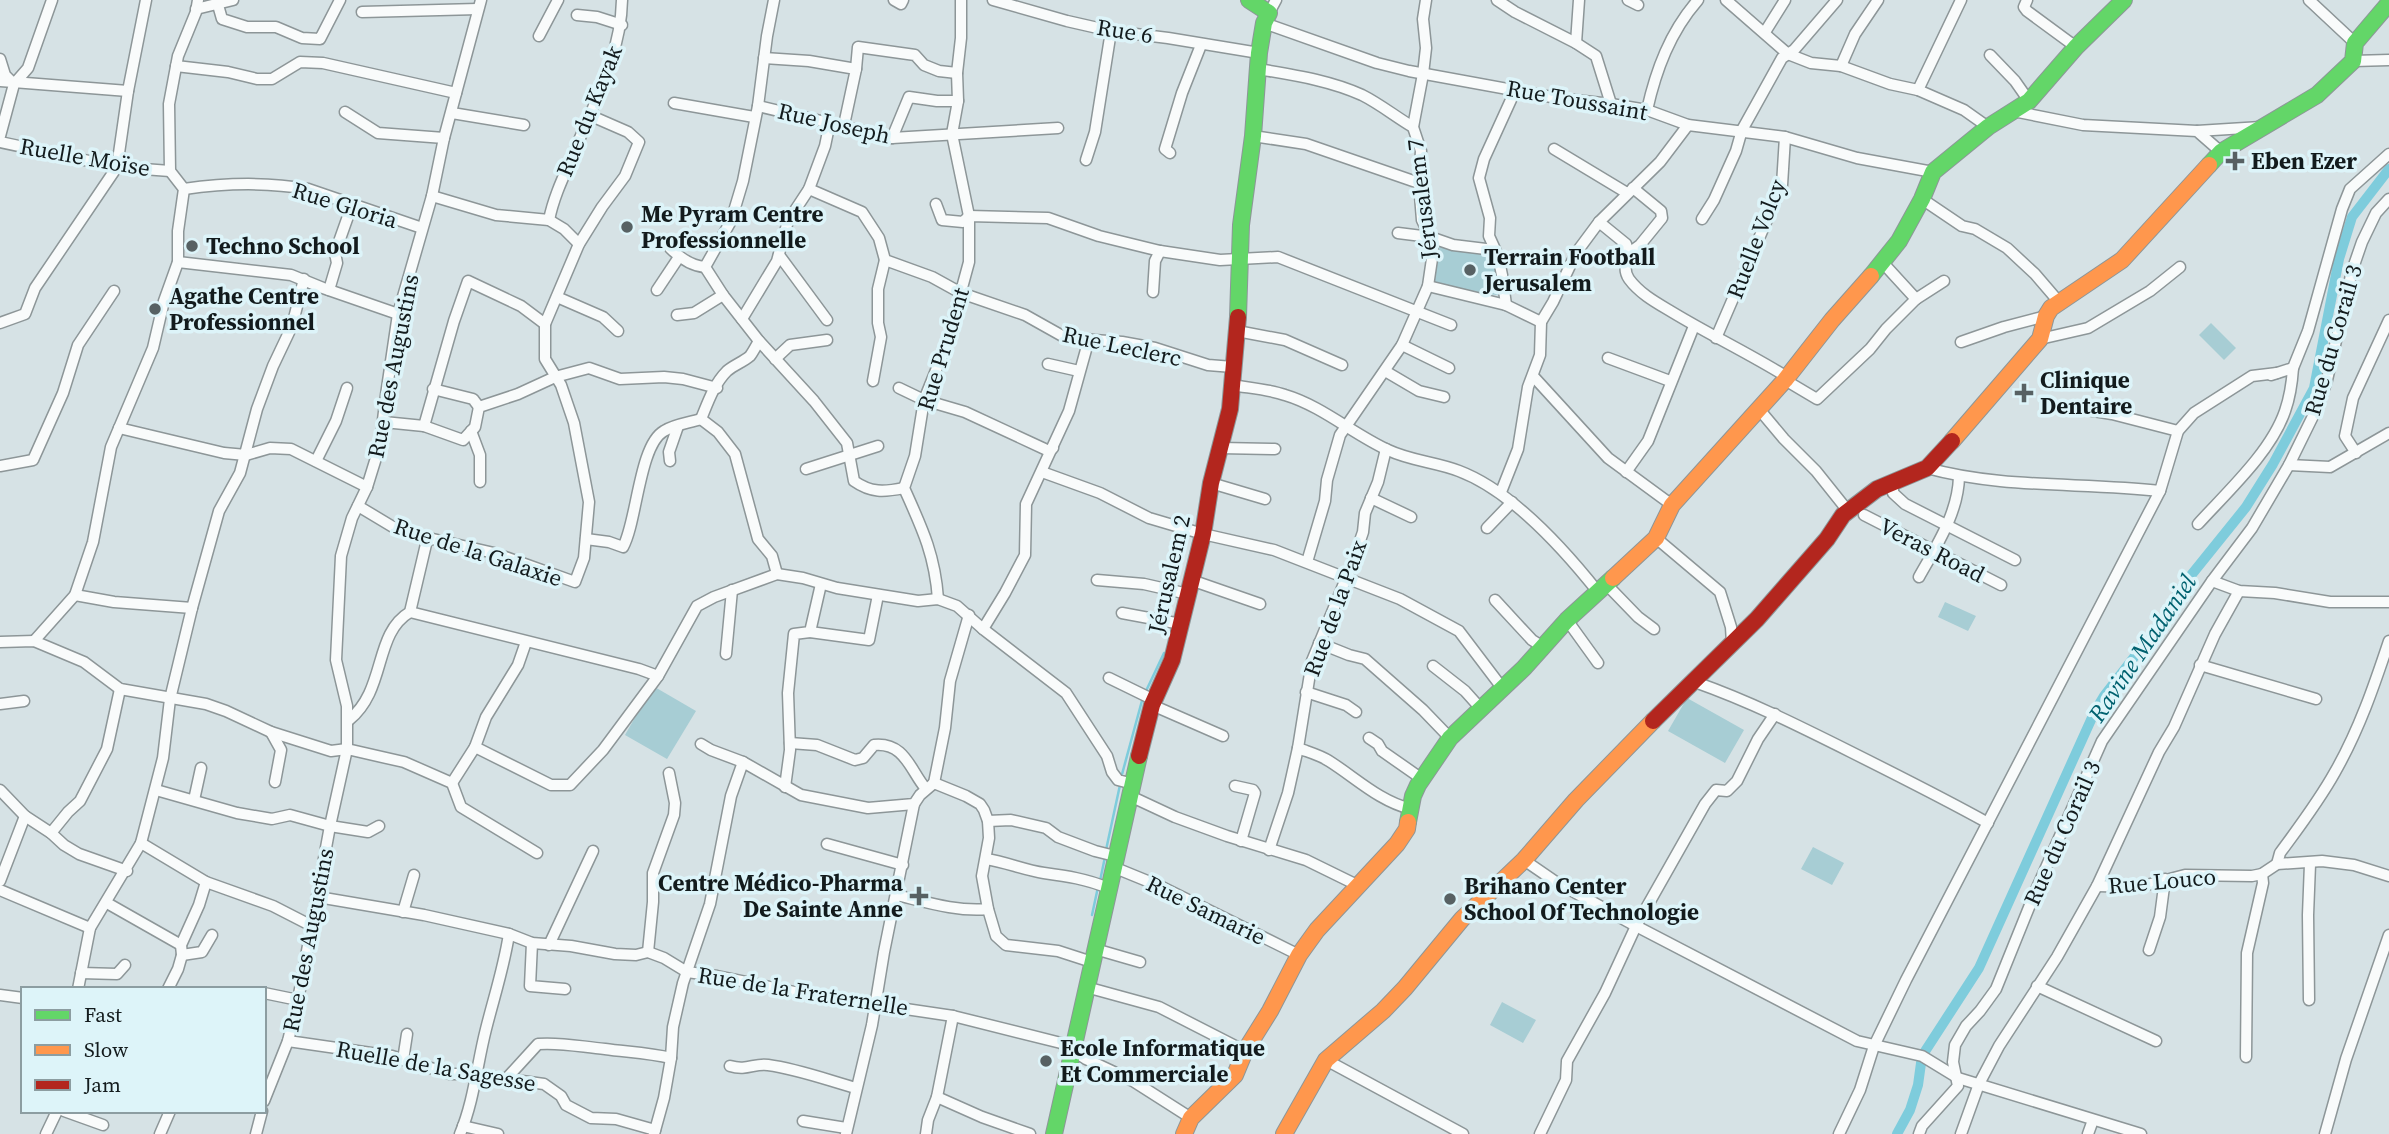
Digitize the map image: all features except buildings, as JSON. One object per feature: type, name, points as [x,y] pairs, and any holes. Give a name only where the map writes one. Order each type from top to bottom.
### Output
[{"type":"street","points":[[0,136],[14,83],[28,68],[52,0]]},
{"type":"street","points":[[0,323],[25,314],[35,288],[117,167],[128,91],[146,0]]},
{"type":"street","points":[[34,641],[75,595],[93,542],[111,447],[153,348],[164,301],[178,262],[178,231],[184,190],[170,172],[169,104],[176,66],[197,5],[218,5],[233,0]]},
{"type":"street","points":[[218,5],[222,19],[247,27],[276,27],[302,38],[320,39],[340,0]]},
{"type":"street","points":[[539,36],[558,0]]},
{"type":"street","name":"Rue du Kayak","points":[[549,220],[561,182],[616,51],[622,25],[622,0]]},
{"type":"street","points":[[705,267],[731,221],[743,181],[774,0]]},
{"type":"street","points":[[894,0],[901,4],[902,0]]},
{"type":"street","points":[[952,134],[958,101],[961,0]]},
{"type":"street","name":"Rue 6","points":[[993,0],[1068,22],[1201,45],[1341,86],[1365,97],[1413,127]]},
{"type":"street","points":[[1249,0],[1270,12]]},
{"type":"street","name":"Jérusalem 7","points":[[1307,562],[1340,435],[1402,345],[1428,286],[1433,252],[1422,220],[1419,183],[1421,150],[1413,127],[1426,48],[1423,19],[1426,0]]},
{"type":"street","points":[[1497,0],[1596,56],[1611,104]]},
{"type":"street","points":[[1576,43],[1579,0]]},
{"type":"street","points":[[1647,110],[1657,70],[1684,16],[1698,0]]},
{"type":"street","points":[[1726,0],[1788,54],[1811,63],[1841,66],[1890,84],[1918,90],[1964,110],[1988,127]]},
{"type":"street","points":[[1765,32],[1785,0]]},
{"type":"street","points":[[1702,219],[1714,200],[1742,130],[1782,58],[1794,50],[1837,0]]},
{"type":"street","points":[[1841,66],[1855,34],[1878,0]]},
{"type":"street","points":[[1918,90],[1961,0]]},
{"type":"street","points":[[2026,0],[2024,7],[2027,12],[2076,47]]},
{"type":"street","points":[[1184,1134],[1191,1118],[1229,1081],[1270,1011],[1298,955],[1357,885],[1397,844],[1407,829],[1413,796],[1450,738],[1503,690],[1567,620],[1656,538],[1672,505],[1786,379],[1832,320],[1883,263],[1899,241],[1933,172],[1988,127],[2029,102],[2076,47],[2124,0]]},
{"type":"street","points":[[2309,0],[2355,43]]},
{"type":"street","points":[[1284,1134],[1326,1060],[1382,1012],[1405,988],[1462,919],[1524,860],[1576,800],[1757,619],[1856,513],[1864,497],[1893,481],[1927,468],[2040,339],[2051,308],[2122,260],[2221,152],[2317,95],[2353,61],[2355,43],[2389,3]]},
{"type":"street","points":[[362,12],[480,5]]},
{"type":"street","name":"Rue des Augustins","points":[[266,1092],[288,1041],[298,1000],[347,749],[349,720],[336,660],[341,556],[380,445],[398,314],[432,196],[444,138],[480,5]]},
{"type":"street","name":"Jérusalem 2","points":[[1054,1134],[1114,861],[1127,785],[1153,703],[1172,660],[1230,409],[1246,173],[1253,135],[1258,61],[1270,12]]},
{"type":"street","name":"Rue Toussaint","points":[[1270,12],[1377,63],[1515,91],[1647,110],[1688,125],[1786,137],[1857,158],[1933,172]]},
{"type":"street","points":[[577,15],[597,17],[622,25]]},
{"type":"street","points":[[1086,160],[1095,132],[1111,31]]},
{"type":"street","points":[[1170,153],[1165,149],[1182,93],[1201,45]]},
{"type":"street","points":[[845,125],[858,47],[915,55],[924,65],[939,71],[957,73]]},
{"type":"street","points":[[1990,55],[2029,102]]},
{"type":"street","points":[[764,58],[809,61],[856,69]]},
{"type":"street","points":[[0,59],[5,75],[14,83]]},
{"type":"street","points":[[2353,61],[2389,60]]},
{"type":"street","points":[[176,66],[272,79],[300,62],[323,63],[457,93]]},
{"type":"street","points":[[0,81],[128,91]]},
{"type":"street","points":[[1506,305],[1498,256],[1489,236],[1490,218],[1479,178],[1484,159],[1515,91]]},
{"type":"street","points":[[892,138],[909,97],[937,102],[958,101]]},
{"type":"street","name":"Rue Joseph","points":[[674,103],[831,122],[892,138],[1058,128]]},
{"type":"street","points":[[2013,111],[2083,125],[2197,131],[2261,127]]},
{"type":"street","points":[[345,112],[378,133],[444,138]]},
{"type":"street","points":[[452,113],[524,125]]},
{"type":"street","name":"Rue de la Galaxie","points":[[358,506],[393,527],[427,540],[433,539],[494,553],[575,582],[584,558],[589,502],[574,424],[561,385],[544,359],[545,324],[579,244],[625,176],[639,142],[628,132],[589,115]]},
{"type":"street","points":[[742,318],[779,255],[788,221],[809,189],[831,122]]},
{"type":"street","points":[[1501,492],[1518,449],[1524,405],[1540,355],[1541,322],[1576,253],[1599,222],[1660,162],[1688,125]]},
{"type":"street","points":[[2197,131],[2221,152]]},
{"type":"street","name":"Rue Prudent","points":[[904,488],[915,456],[923,400],[947,343],[969,262],[969,216],[952,134]]},
{"type":"street","points":[[1253,135],[1306,144],[1419,183]]},
{"type":"street","name":"Ruelle Volcy","points":[[1716,338],[1782,185],[1786,137]]},
{"type":"street","name":"Ruelle Moïse","points":[[0,142],[117,167],[170,172]]},
{"type":"street","points":[[1554,149],[1661,211],[1662,218],[1640,245],[1629,253]]},
{"type":"street","points":[[2198,524],[2266,448],[2285,414],[2291,392],[2293,368],[2308,331],[2350,189],[2389,154]]},
{"type":"street","name":"Rue Gloria","points":[[184,190],[252,184],[291,186],[422,228]]},
{"type":"street","points":[[809,189],[862,212],[879,238],[885,260],[878,289],[878,323],[881,337],[873,381]]},
{"type":"street","points":[[432,196],[496,215],[549,220],[564,229],[579,244]]},
{"type":"street","points":[[1922,199],[1962,226],[1975,229],[2007,248],[2035,274],[2059,302]]},
{"type":"street","name":"Rue du Corail 3","points":[[1958,1078],[1954,1062],[1955,1045],[1966,1026],[1996,989],[2036,890],[2102,741],[2212,581],[2252,528],[2289,465],[2318,406],[2327,380],[2352,271],[2375,213],[2389,200]]},
{"type":"street","points":[[936,204],[942,220],[963,222],[969,216],[1048,218],[1099,236],[1160,251],[1220,260],[1278,257],[1451,325]]},
{"type":"street","points":[[329,290],[337,263],[335,253],[352,205]]},
{"type":"street","points":[[1599,222],[1626,244],[1629,253],[1625,268],[1628,278],[1648,298],[1817,399],[1870,349],[1916,299],[1944,281]]},
{"type":"street","points":[[1398,233],[1430,237],[1453,245],[1494,250]]},
{"type":"street","points":[[670,248],[679,257],[705,267]]},
{"type":"street","points":[[1153,292],[1155,261],[1160,251]]},
{"type":"street","points":[[779,255],[827,320]]},
{"type":"street","points":[[657,290],[679,257]]},
{"type":"street","name":"Rue Leclerc","points":[[885,260],[932,277],[961,293],[1025,315],[1066,338],[1122,342],[1154,348],[1208,365],[1233,367]]},
{"type":"street","points":[[178,262],[291,275],[398,314]]},
{"type":"street","points":[[1883,263],[1916,299]]},
{"type":"street","points":[[705,267],[759,341],[814,401],[847,443],[854,481],[866,489],[883,492],[904,488],[927,539],[936,572],[938,599]]},
{"type":"street","points":[[2040,339],[2088,328],[2150,291],[2180,267]]},
{"type":"street","points":[[78,987],[90,928],[127,871],[141,843],[156,790],[170,699],[219,511],[240,473],[257,409],[292,326],[304,279]]},
{"type":"street","points":[[424,426],[433,389],[468,281],[521,306],[545,324]]},
{"type":"street","points":[[1428,286],[1506,305],[1541,322]]},
{"type":"street","points":[[0,466],[33,460],[63,393],[78,345],[114,291]]},
{"type":"street","points":[[677,315],[694,313],[723,295]]},
{"type":"street","points":[[557,297],[603,317],[618,331]]},
{"type":"street","points":[[1961,342],[2046,316]]},
{"type":"street","points":[[2356,453],[2345,436],[2353,398],[2389,320]]},
{"type":"street","points":[[1626,472],[1648,441],[1694,326]]},
{"type":"street","points":[[1237,331],[1285,340],[1342,365]]},
{"type":"street","points":[[982,629],[1025,555],[1026,504],[1069,411],[1089,339]]},
{"type":"street","points":[[775,359],[790,345],[827,340]]},
{"type":"street","points":[[701,419],[712,392],[724,374],[749,356],[759,341]]},
{"type":"street","points":[[1402,345],[1449,368]]},
{"type":"street","points":[[1608,358],[1670,381]]},
{"type":"street","points":[[1048,364],[1079,371]]},
{"type":"street","points":[[479,407],[555,377],[589,368],[620,379],[664,377],[717,388]]},
{"type":"street","points":[[2253,383],[2293,368]]},
{"type":"street","points":[[1385,372],[1419,391],[1444,397]]},
{"type":"street","points":[[1839,1134],[1860,1090],[1874,1046],[2011,775],[2160,491],[2178,431],[2193,413],[2252,376],[2277,373]]},
{"type":"street","points":[[1533,376],[1608,458],[1672,505]]},
{"type":"street","points":[[1232,385],[1285,395],[1386,449],[1410,459],[1441,464],[1460,471],[1501,492],[1602,589],[1654,629]]},
{"type":"street","points":[[316,461],[336,421],[347,388]]},
{"type":"street","points":[[899,388],[923,400],[965,412],[1049,451],[1054,448]]},
{"type":"street","points":[[384,422],[424,426],[463,440],[475,427],[479,407],[473,399],[433,389]]},
{"type":"street","points":[[1758,408],[1784,439],[1856,513]]},
{"type":"street","points":[[2075,408],[2112,414],[2178,431]]},
{"type":"street","points":[[586,539],[623,547],[629,535],[632,509],[646,462],[654,444],[662,431],[701,419]]},
{"type":"street","points":[[701,419],[718,432],[735,454],[758,539],[772,556],[777,574]]},
{"type":"street","points":[[670,461],[669,452],[678,426]]},
{"type":"street","points":[[119,428],[224,453],[246,455],[270,447],[291,449],[367,487]]},
{"type":"street","points":[[471,432],[481,455],[480,482]]},
{"type":"street","points":[[2289,465],[2330,467],[2389,433]]},
{"type":"street","points":[[806,469],[878,446]]},
{"type":"street","points":[[1220,447],[1275,449]]},
{"type":"street","name":"Rue de la Paix","points":[[1269,850],[1288,793],[1312,660],[1363,532],[1365,513],[1386,449]]},
{"type":"street","points":[[1927,468],[1959,477],[2051,485],[2114,485],[2160,491]]},
{"type":"street","points":[[1042,472],[1100,493],[1149,518],[1203,534],[1274,550],[1401,599],[1459,631],[1503,690]]},
{"type":"street","points":[[1919,576],[1959,495],[1959,477]]},
{"type":"street","name":"Veras Road","points":[[1893,481],[1893,493],[1905,503],[2015,559]]},
{"type":"street","points":[[1211,483],[1265,499]]},
{"type":"street","points":[[1371,498],[1411,517]]},
{"type":"street","points":[[1487,528],[1512,502]]},
{"type":"street","name":"Veras Road","points":[[1856,513],[2001,585]]},
{"type":"street","points":[[1656,538],[1720,592],[1731,627],[1732,643]]},
{"type":"street","points":[[349,720],[360,711],[373,689],[393,629],[399,619],[410,612],[427,540]]},
{"type":"street","points":[[475,747],[551,785],[570,785],[603,750],[658,676],[697,606],[777,574],[878,595],[918,601],[938,599],[957,606],[982,629],[1066,693],[1107,756],[1112,772],[1127,785],[1175,817],[1241,841],[1306,860],[1357,885]]},
{"type":"street","points":[[1097,580],[1189,587],[1260,604]]},
{"type":"street","points":[[2212,581],[2239,591],[2274,593],[2330,602],[2389,602]]},
{"type":"street","points":[[810,632],[821,584]]},
{"type":"street","points":[[726,654],[732,590]]},
{"type":"street","points":[[1961,1134],[1979,1084],[1999,1046],[2057,957],[2097,886],[2159,752],[2174,727],[2200,665],[2239,591]]},
{"type":"street","points":[[75,595],[126,603],[192,608]]},
{"type":"street","points":[[785,787],[790,743],[788,693],[794,634],[810,632],[869,639],[878,595]]},
{"type":"street","points":[[1495,600],[1532,640],[1543,647]]},
{"type":"street","points":[[410,612],[605,660],[658,676]]},
{"type":"street","points":[[1122,613],[1181,624]]},
{"type":"street","points":[[803,1121],[846,1131],[875,1003],[914,804],[920,794],[930,786],[945,728],[950,681],[969,615]]},
{"type":"street","points":[[1567,620],[1598,663]]},
{"type":"street","points":[[0,642],[34,641],[84,662],[120,689],[216,708],[271,732],[331,751],[347,749],[404,762],[452,783],[461,807],[537,853]]},
{"type":"street","points":[[2277,864],[2280,853],[2335,772],[2373,689],[2389,641]]},
{"type":"street","points":[[452,783],[475,747],[486,717],[518,666],[526,642]]},
{"type":"street","points":[[1319,643],[1365,659],[1423,710],[1450,738]]},
{"type":"street","points":[[2200,665],[2316,699]]},
{"type":"street","points":[[1433,666],[1465,691],[1482,710]]},
{"type":"street","points":[[1109,678],[1153,703],[1223,736]]},
{"type":"street","points":[[1695,682],[1731,694],[1775,714],[1935,793],[1988,823]]},
{"type":"street","points":[[51,833],[80,801],[107,749],[120,689]]},
{"type":"street","points":[[1306,692],[1346,705],[1356,712]]},
{"type":"street","points":[[0,704],[23,701]]},
{"type":"street","points":[[1541,1134],[1566,1080],[1567,1061],[1605,993],[1636,926],[1705,804],[1716,790],[1727,792],[1737,781],[1758,739],[1775,714]]},
{"type":"street","points":[[271,732],[281,750],[275,782]]},
{"type":"street","points":[[1369,737],[1382,751],[1422,779]]},
{"type":"street","points":[[790,743],[817,745],[855,760],[863,758],[874,744],[884,744],[901,751],[930,786],[980,804],[988,821],[986,859],[982,876],[988,909],[996,936],[1006,945],[1140,962]]},
{"type":"street","points":[[701,744],[771,776],[785,787],[801,794],[868,808],[914,804]]},
{"type":"street","points":[[1298,748],[1326,759],[1367,788],[1397,805],[1411,809]]},
{"type":"street","points":[[654,1132],[664,1098],[673,1027],[687,972],[710,904],[731,796],[743,762]]},
{"type":"street","points":[[194,800],[201,768]]},
{"type":"street","points":[[648,952],[653,873],[674,815],[675,803],[669,774]]},
{"type":"street","points":[[1235,786],[1253,790],[1255,793],[1241,841]]},
{"type":"street","points":[[0,790],[25,817],[51,833],[64,845],[79,854],[127,871]]},
{"type":"street","points":[[156,790],[237,813],[272,819],[290,815],[330,826],[368,832],[379,825]]},
{"type":"street","points":[[0,881],[25,817]]},
{"type":"street","name":"Rue Samarie","points":[[988,821],[1011,820],[1046,828],[1058,837],[1095,851],[1298,955]]},
{"type":"street","points":[[141,843],[206,882],[273,906],[312,926]]},
{"type":"street","points":[[827,844],[903,865]]},
{"type":"street","points":[[549,945],[593,852]]},
{"type":"street","points":[[986,859],[1046,874],[1072,877],[1108,888]]},
{"type":"street","points":[[1524,860],[1556,882],[1636,926],[1857,1041],[1922,1056],[1958,1078],[2141,1134]]},
{"type":"street","points":[[2246,1056],[2247,953],[2263,883],[2262,874],[2277,864],[2322,862],[2354,865],[2389,876]]},
{"type":"street","points":[[2309,1000],[2310,863]]},
{"type":"street","name":"Rue Louco","points":[[2097,886],[2139,887],[2185,875],[2262,874]]},
{"type":"street","points":[[402,912],[414,875]]},
{"type":"street","points":[[2149,950],[2160,917],[2165,879]]},
{"type":"street","points":[[169,987],[178,969],[181,950],[206,882]]},
{"type":"street","points":[[0,890],[90,928]]},
{"type":"street","points":[[897,895],[935,904],[975,910],[988,909]]},
{"type":"street","name":"Rue de la Fraternelle","points":[[318,897],[509,934],[532,943],[615,954],[636,955],[648,952],[687,972],[953,1016],[1060,1043],[1133,1082],[1191,1118]]},
{"type":"street","points":[[107,902],[181,950],[194,955],[202,952],[212,935]]},
{"type":"street","points":[[498,1134],[462,1130],[509,934]]},
{"type":"street","points":[[2325,1134],[2346,1059],[2389,935]]},
{"type":"street","points":[[532,943],[530,986],[565,989]]},
{"type":"street","points":[[81,973],[117,974],[125,965]]},
{"type":"street","points":[[2037,986],[2156,1041]]},
{"type":"street","points":[[1086,987],[1159,1007],[1245,1051]]},
{"type":"street","points":[[266,993],[298,1000]]},
{"type":"street","points":[[0,995],[21,998]]},
{"type":"street","points":[[926,1134],[937,1097],[953,1016]]},
{"type":"street","points":[[402,1060],[407,1034]]},
{"type":"street","name":"Ruelle de la Sagesse","points":[[288,1041],[391,1056],[450,1074],[544,1084],[561,1096],[566,1105],[591,1118],[616,1119],[654,1132]]},
{"type":"street","points":[[506,1079],[538,1044],[554,1042],[645,1052],[671,1058]]},
{"type":"street","points":[[1326,1060],[1463,1134]]},
{"type":"street","points":[[730,1066],[745,1069],[767,1065],[807,1073],[856,1088]]},
{"type":"street","points":[[1919,1134],[1922,1126],[1958,1086],[1958,1078]]},
{"type":"street","points":[[937,1097],[1030,1134]]},
{"type":"street","points":[[46,1134],[56,1113]]},
{"type":"street","points":[[70,1113],[103,1125]]},
{"type":"street","points":[[160,1134],[169,1113]]},
{"type":"street","points":[[256,1134],[261,1113]]},
{"type":"street","points":[[2088,1134],[2093,1120]]},
{"type":"shaded area","name":"Terrain Football Jerusalem","points":[[1438,245],[1509,254],[1503,296],[1432,286]]},
{"type":"shaded area","points":[[2211,323],[2236,348],[2224,360],[2199,335]]},
{"type":"shaded area","points":[[1945,602],[1976,616],[1968,631],[1938,617]]},
{"type":"shaded area","points":[[653,686],[696,711],[667,759],[625,735]]},
{"type":"shaded area","points":[[1687,698],[1744,730],[1725,763],[1668,731]]},
{"type":"shaded area","points":[[1813,847],[1844,863],[1832,885],[1801,869]]},
{"type":"shaded area","points":[[1502,1002],[1536,1020],[1523,1043],[1490,1025]]},
{"type":"waterway","name":"Ravine Madaniel","points":[[1897,1134],[1910,1110],[1918,1085],[1922,1056],[1979,968],[2095,711],[2155,630],[2184,584],[2246,507],[2273,464],[2314,388],[2339,259],[2352,217],[2389,169]]},
{"type":"waterway","points":[[1146,691],[1164,653]]},
{"type":"waterway","points":[[1121,778],[1143,697]]},
{"type":"waterway","points":[[1106,850],[1120,785]]},
{"type":"waterway","points":[[1100,881],[1105,857]]},
{"type":"waterway","points":[[1092,915],[1098,887]]},
{"type":"traffic: fast","points":[[1238,317],[1241,225],[1253,136],[1259,53],[1264,23],[1269,13],[1249,0]]},
{"type":"traffic: fast","points":[[1871,276],[1899,241],[1933,172],[1988,127],[2029,101],[2076,47],[2124,0]]},
{"type":"traffic: fast","points":[[2209,165],[2221,152],[2317,95],[2353,61],[2355,43],[2389,3]]},
{"type":"traffic: fast","points":[[1408,822],[1418,785],[1450,738],[1524,668],[1567,620],[1613,578]]},
{"type":"traffic: fast","points":[[1054,1134],[1139,756]]},
{"type":"traffic: slow","points":[[1952,441],[2040,339],[2051,308],[2122,260],[2209,165]]},
{"type":"traffic: slow","points":[[1613,578],[1656,538],[1672,505],[1785,380],[1871,276]]},
{"type":"traffic: slow","points":[[1284,1134],[1326,1060],[1383,1011],[1462,919],[1524,860],[1576,800],[1653,721]]},
{"type":"traffic: slow","points":[[1184,1134],[1191,1118],[1235,1075],[1245,1051],[1270,1011],[1299,955],[1317,930],[1397,844],[1407,829],[1408,822]]},
{"type":"traffic: jam","points":[[1139,756],[1152,705],[1172,660],[1203,534],[1211,483],[1230,409],[1238,317]]},
{"type":"traffic: jam","points":[[1653,721],[1757,619],[1827,539],[1843,515],[1877,489],[1927,468],[1952,441]]},
{"type":"place","name":"Eben Ezer","points":[[2235,161]]},
{"type":"place","name":"Me Pyram Centre Professionnelle","points":[[627,227]]},
{"type":"place","name":"Techno School","points":[[192,246]]},
{"type":"place","name":"Terrain Football Jerusalem","points":[[1470,270]]},
{"type":"place","name":"Agathe Centre Professionnel","points":[[155,309]]},
{"type":"place","name":"Clinique Dentaire","points":[[2024,393]]},
{"type":"place","name":"Centre Médico-Pharma De Sainte Anne","points":[[919,896]]},
{"type":"place","name":"Brihano Center School Of Technologie","points":[[1450,899]]},
{"type":"place","name":"Ecole Informatique Et Commerciale","points":[[1046,1061]]}]
